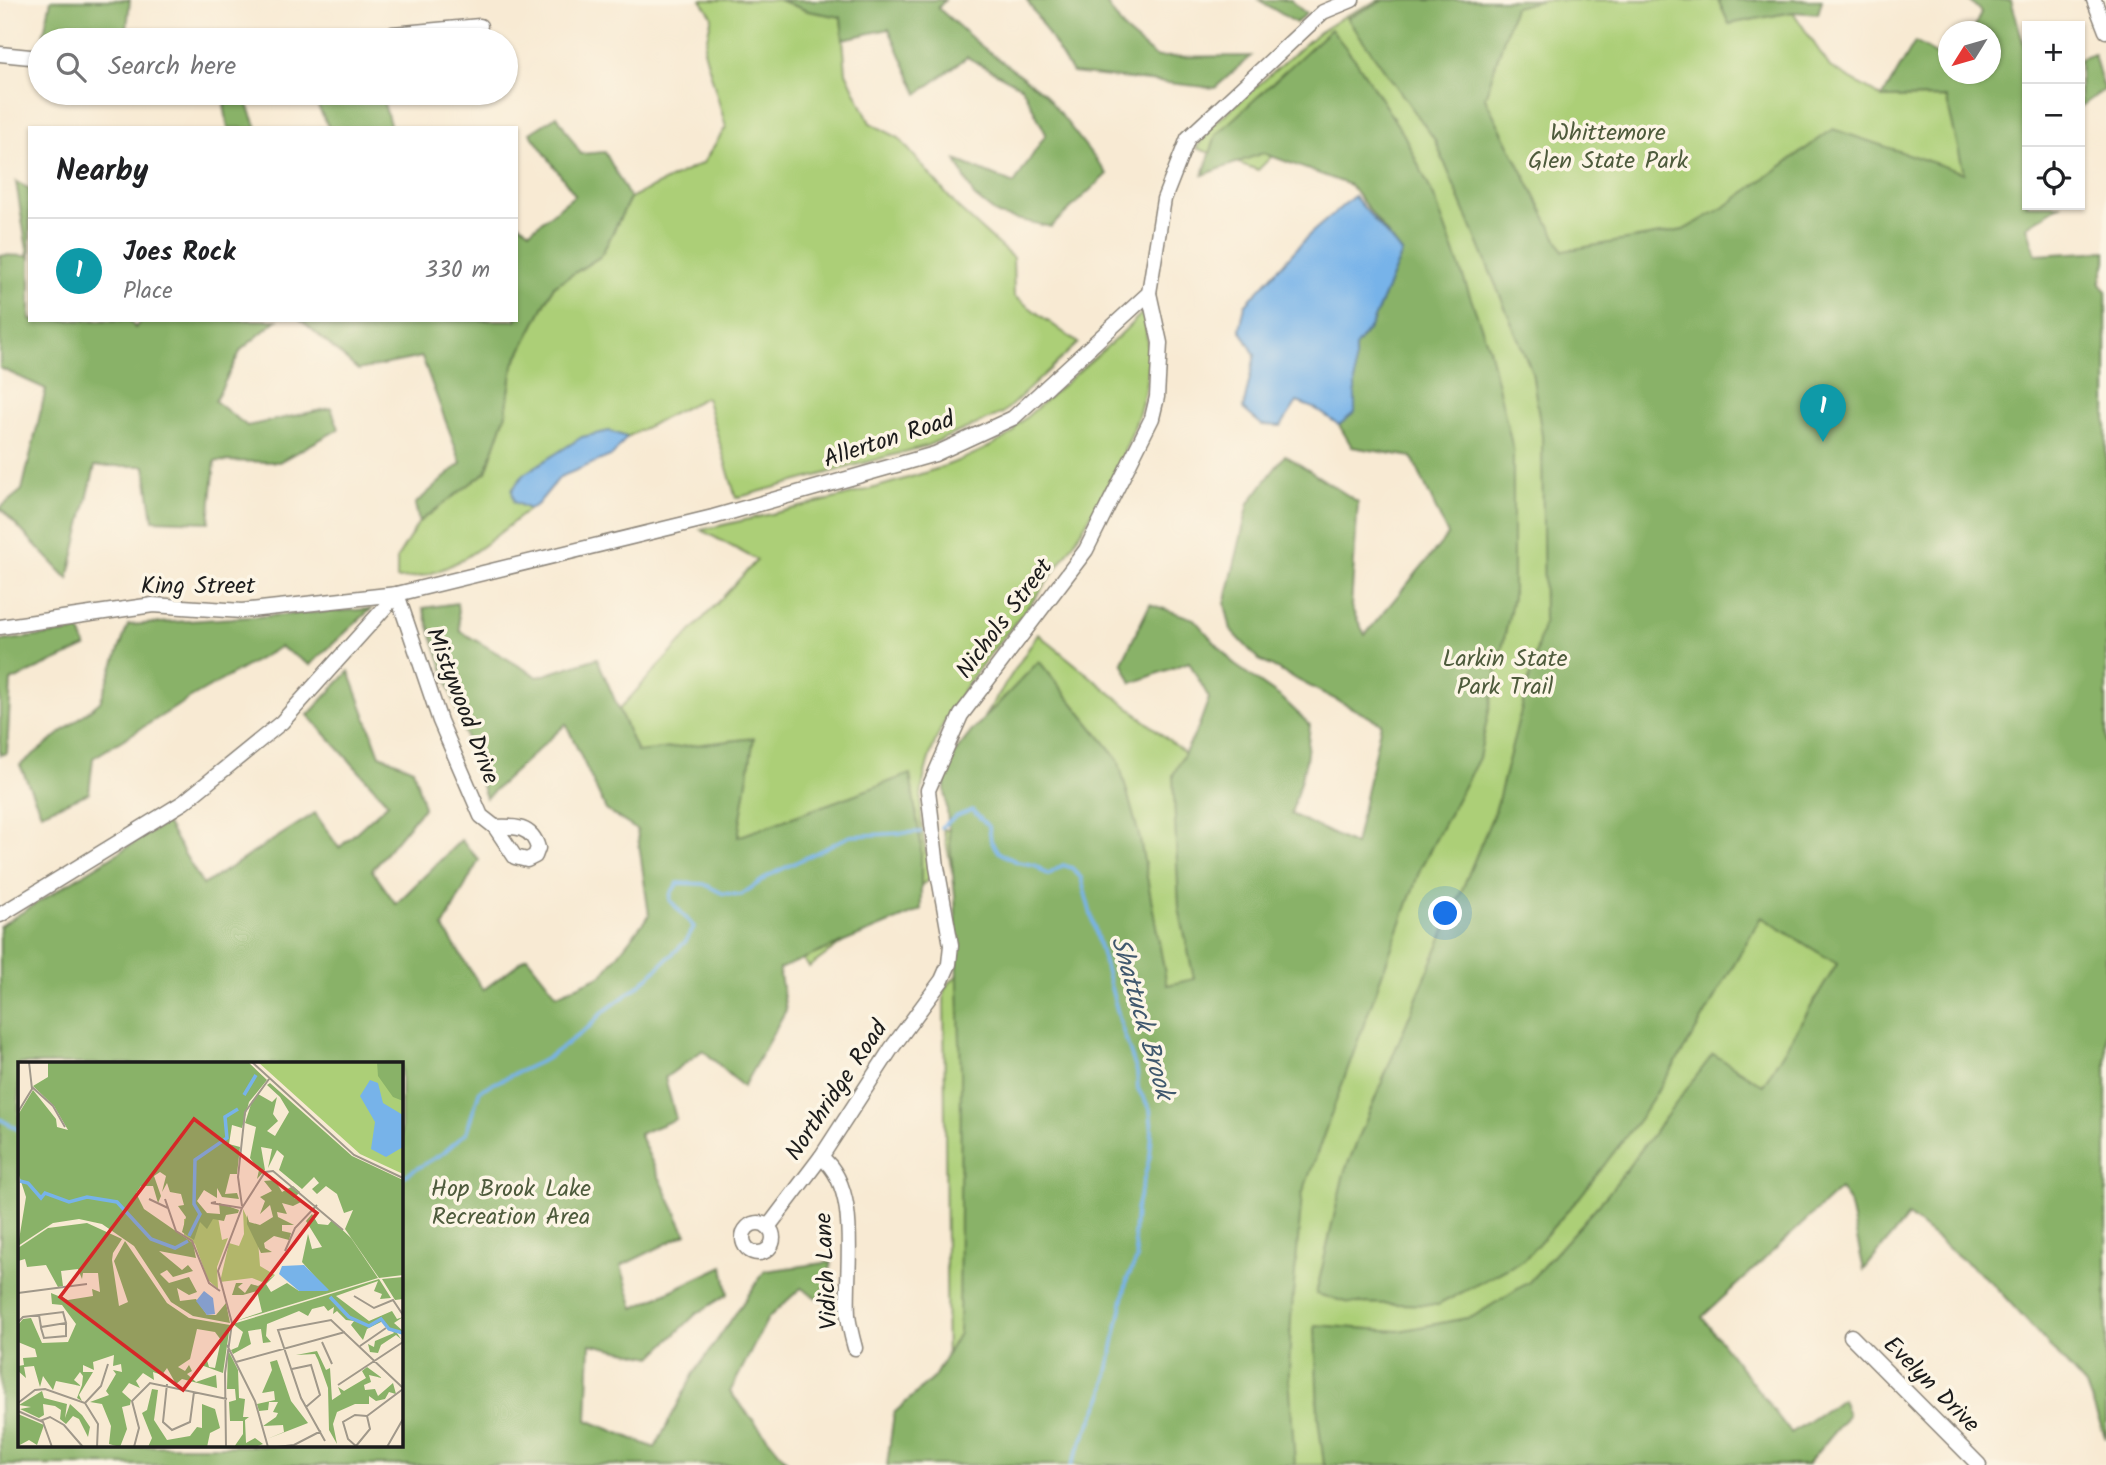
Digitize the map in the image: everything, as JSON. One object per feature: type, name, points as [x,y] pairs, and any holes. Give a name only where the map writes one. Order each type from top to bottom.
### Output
[{"type":"street","points":[[1149,293],[1164,199],[1188,138],[1323,12],[1352,0]]},
{"type":"street","points":[[2094,0],[2106,31]]},
{"type":"street","points":[[458,28],[480,26]]},
{"type":"street","points":[[0,54],[28,57]]},
{"type":"street","name":"Allerton Road","points":[[397,594],[713,517],[935,454],[1013,418],[1149,293]]},
{"type":"street","name":"Nichols Street","points":[[942,980],[949,964],[951,945],[937,867],[929,790],[961,715],[1086,551],[1152,418],[1157,397],[1160,343],[1149,293]]},
{"type":"street","points":[[0,915],[184,802],[282,722],[397,594]]},
{"type":"street","name":"King Street","points":[[0,627],[153,605],[242,611],[397,594]]},
{"type":"street","name":"Mistywood Drive","points":[[397,594],[450,745],[481,816],[495,827]]},
{"type":"street","name":"Northridge Road","points":[[768,1227],[821,1157],[891,1049],[942,980]]},
{"type":"street","name":"Vidich Lane","points":[[821,1157],[835,1173],[846,1199],[848,1317],[855,1348]]},
{"type":"street","name":"Evelyn Drive","points":[[1851,1336],[1979,1465]]},
{"type":"green space","points":[[51,0],[130,0],[127,28],[45,28]]},
{"type":"green space","points":[[701,0],[779,0],[808,11],[841,17],[846,72],[870,123],[899,138],[959,209],[1013,258],[1014,296],[1078,343],[1003,413],[926,446],[736,498],[706,397],[627,437],[609,431],[514,502],[529,509],[484,545],[434,572],[397,579],[397,558],[419,522],[486,472],[506,413],[513,366],[554,286],[601,256],[630,198],[703,163],[726,127],[704,50],[712,16]]},
{"type":"green space","points":[[779,0],[945,0],[938,8],[980,45],[1044,93],[1107,174],[1051,227],[998,215],[974,196],[956,160],[1014,184],[1046,134],[1022,87],[967,57],[918,94],[889,29],[843,39],[841,17],[808,11]]},
{"type":"green space","points":[[1027,0],[1104,0],[1125,31],[1156,57],[1251,56],[1215,88],[1072,73]]},
{"type":"green space","points":[[1259,0],[1291,0],[1306,14],[1296,23]]},
{"type":"green space","points":[[1379,0],[1718,0],[1749,20],[1793,12],[1830,67],[1884,98],[1946,97],[2106,663],[1653,1335],[1784,1465],[944,1465],[947,1398],[944,989],[957,975],[963,961],[960,907],[943,829],[1063,862],[1098,793],[984,717],[1038,634],[1377,909],[1479,511],[1375,162],[1279,149],[1258,170],[1196,148],[1216,122],[1319,32]]},
{"type":"green space","points":[[1384,0],[1543,0],[1514,7],[1485,98],[1563,251],[1683,230],[1726,206],[1833,129],[1964,173],[1946,97],[1882,98],[1915,42],[1938,55],[1938,84],[2001,84],[2001,21],[1977,21],[1981,12],[1969,0],[2011,0],[2022,38],[2022,210],[2052,210],[2027,226],[2036,255],[2106,251],[2100,284],[2106,291],[2106,1439],[2086,1386],[1993,1284],[1908,1216],[1864,1270],[1849,1202],[1840,1189],[1702,1317],[1791,1433],[1842,1399],[1848,1415],[1807,1465],[1324,1465],[1318,1418],[1315,1325],[1399,1331],[1472,1317],[1529,1282],[1607,1195],[1713,1054],[1763,1085],[1837,964],[1761,917],[1691,1039],[1640,1118],[1579,1198],[1524,1260],[1438,1305],[1350,1303],[1316,1294],[1344,1173],[1496,808],[1544,621],[1542,436],[1532,372],[1435,140],[1347,18]]},
{"type":"green space","points":[[1718,0],[1822,0],[1818,14],[1793,12],[1729,24]]},
{"type":"green space","points":[[1331,29],[1357,62],[1404,135],[1434,197],[1489,348],[1513,449],[1513,597],[1479,758],[1421,867],[1302,1195],[1289,1374],[1295,1465],[887,1465],[894,1413],[934,1377],[959,1333],[961,1074],[955,896],[943,768],[972,731],[1039,661],[1118,759],[1140,839],[1167,985],[1194,979],[1179,908],[1173,775],[1198,728],[1209,698],[1189,662],[1132,683],[1122,662],[1150,604],[1194,619],[1235,665],[1282,698],[1310,725],[1306,761],[1291,814],[1355,845],[1381,723],[1259,660],[1231,630],[1225,604],[1249,503],[1285,455],[1358,502],[1351,607],[1365,635],[1448,535],[1412,457],[1352,447],[1339,425],[1355,412],[1355,347],[1371,326],[1402,253],[1350,185],[1263,153],[1203,175],[1216,135]]},
{"type":"green space","points":[[2094,54],[2104,90],[2085,103],[2085,84],[2085,57]]},
{"type":"green space","points":[[224,105],[248,105],[256,126],[228,126]]},
{"type":"green space","points":[[317,105],[384,105],[390,126],[328,126]]},
{"type":"green space","points":[[557,116],[581,154],[605,152],[630,198],[601,256],[554,286],[513,366],[506,413],[486,472],[419,522],[415,504],[461,463],[422,357],[358,370],[303,322],[518,322],[518,222],[530,231],[575,195],[530,133]]},
{"type":"green space","points":[[16,182],[28,188],[28,256]]},
{"type":"green space","points":[[0,255],[28,256],[28,322],[131,322],[135,328],[140,322],[275,322],[241,350],[215,401],[247,426],[331,408],[339,429],[279,462],[215,461],[209,522],[153,520],[145,466],[95,466],[68,579],[0,508],[22,490],[46,389],[0,368]]},
{"type":"green space","points":[[1144,311],[1148,357],[1146,384],[1139,412],[1114,473],[1098,504],[1061,562],[962,692],[938,735],[929,758],[921,807],[922,831],[931,878],[809,967],[772,920],[600,730],[757,560],[701,530],[874,488],[982,451],[1014,432],[1015,427]]},
{"type":"green space","name":"Hop Brook Lake Recreation Area","points":[[457,603],[460,631],[538,677],[597,658],[637,752],[754,738],[738,837],[910,774],[921,845],[921,910],[779,969],[786,1010],[743,1087],[703,1050],[665,1078],[676,1119],[639,1134],[686,1234],[621,1266],[634,1308],[723,1266],[728,1294],[696,1314],[652,1357],[590,1344],[587,1420],[655,1448],[693,1375],[765,1271],[832,1262],[821,1301],[801,1288],[768,1318],[730,1392],[790,1465],[0,1465],[0,926],[166,823],[203,885],[315,813],[339,848],[388,803],[308,715],[349,671],[380,755],[413,769],[424,807],[372,870],[396,904],[461,840],[479,860],[443,927],[483,990],[527,957],[557,995],[602,975],[649,915],[637,830],[606,810],[566,724],[486,798],[423,608]]},
{"type":"green space","points":[[371,609],[310,665],[280,647],[93,758],[89,793],[41,813],[20,765],[100,702],[128,625]]},
{"type":"green space","points":[[80,631],[86,647],[11,681],[7,753],[0,755],[0,641]]},
{"type":"water","points":[[1354,196],[1402,253],[1371,326],[1355,347],[1355,412],[1339,425],[1316,409],[1297,402],[1281,426],[1262,425],[1243,409],[1255,355],[1240,329],[1245,305],[1310,234]]},
{"type":"water","points":[[609,431],[627,437],[613,455],[560,477],[537,505],[529,509],[514,502],[512,490],[524,474],[582,437]]},
{"type":"waterway","name":"Shattuck Brook","points":[[941,827],[972,810],[989,827],[991,841],[998,852],[1017,862],[1035,865],[1048,875],[1063,865],[1072,868],[1081,878],[1122,1028],[1137,1072],[1138,1089],[1150,1109],[1150,1156],[1136,1209],[1134,1236],[1137,1259],[1127,1279],[1103,1396],[1071,1465]]},
{"type":"waterway","name":"Shattuck Brook","points":[[402,1177],[443,1153],[466,1133],[480,1090],[546,1059],[641,984],[686,941],[694,927],[670,900],[678,883],[704,884],[722,893],[741,895],[770,875],[850,836],[921,832]]},
{"type":"waterway","name":"Shattuck Brook","points":[[0,1119],[18,1129]]},
{"type":"place","name":"Joes Rock","points":[[1823,442]]},
{"type":"park label","name":"Whittemore Glen State Park","points":[[1608,147]]},
{"type":"park label","name":"Larkin State Park Trail","points":[[1505,673]]}]
